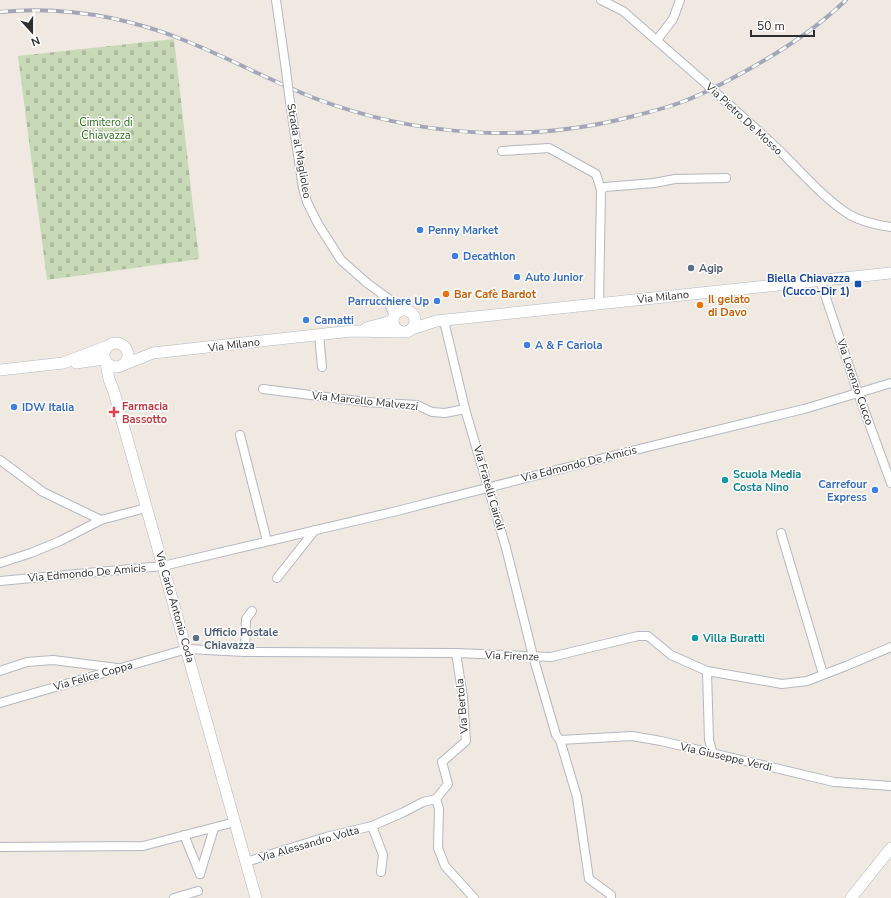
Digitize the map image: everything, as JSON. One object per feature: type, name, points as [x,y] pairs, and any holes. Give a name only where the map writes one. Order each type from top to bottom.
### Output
[{"type":"main road","name":"Via Milano","points":[[412,329],[440,321],[891,273]]},
{"type":"main road","points":[[404,310],[410,312],[414,317],[415,323],[412,329],[406,333],[399,332],[394,327],[393,318],[398,312],[404,310]]},
{"type":"main road","name":"Via Milano","points":[[414,317],[440,321]]},
{"type":"main road","name":"Via Milano","points":[[352,332],[393,318]]},
{"type":"main road","name":"Via Milano","points":[[122,366],[149,354],[352,332],[399,332]]},
{"type":"main road","name":"Via Milano","points":[[0,370],[63,363],[116,343],[126,348],[149,354]]},
{"type":"main road","points":[[105,361],[104,352],[108,346]]},
{"type":"main road","points":[[63,363],[73,364],[105,361],[114,367],[122,366],[128,357],[126,348]]},
{"type":"main road","name":"Via Carlo Antonio Coda","points":[[105,361],[256,898]]},
{"type":"main road","name":"Via Carlo Antonio Coda","points":[[114,392],[115,376],[122,366]]},
{"type":"main road","points":[[851,898],[891,848]]},
{"type":"street","name":"Strada al Maglioleo","points":[[276,0],[302,182],[307,202],[341,260],[367,283],[404,310]]},
{"type":"street","name":"Via Pietro De Mosso","points":[[601,0],[623,11],[657,40],[771,142],[809,180],[844,210],[862,221],[891,227]]},
{"type":"street","points":[[657,40],[673,19],[680,0]]},
{"type":"street","points":[[502,151],[549,148],[596,174],[601,190],[599,304]]},
{"type":"street","points":[[601,190],[605,187],[654,183],[675,179],[726,178]]},
{"type":"street","name":"Via Lorenzo Cucco","points":[[820,280],[858,393],[891,483]]},
{"type":"street","points":[[386,297],[393,318]]},
{"type":"street","name":"Via Fratelli Cairoli","points":[[440,321],[506,548],[533,656]]},
{"type":"street","points":[[319,335],[322,367]]},
{"type":"street","name":"Via Edmondo De Amicis","points":[[0,581],[163,566],[397,511],[804,409],[891,383]]},
{"type":"street","name":"Via Marcello Malvezzi","points":[[263,389],[366,402],[417,405],[432,412],[445,413],[465,409]]},
{"type":"street","points":[[240,435],[267,541]]},
{"type":"street","points":[[0,460],[43,492],[101,520]]},
{"type":"street","points":[[0,564],[31,554],[101,520],[146,508]]},
{"type":"street","points":[[278,578],[315,530]]},
{"type":"street","points":[[781,533],[823,674]]},
{"type":"street","points":[[246,652],[246,619],[252,611]]},
{"type":"street","name":"Via Firenze","points":[[187,649],[246,652],[456,653],[551,657],[561,656],[638,636],[648,636],[671,654],[707,671],[782,684],[807,681],[891,647]]},
{"type":"street","name":"Via Felice Coppa","points":[[0,703],[187,649]]},
{"type":"street","name":"Via Bertola","points":[[436,799],[448,784],[442,762],[466,741],[463,697],[456,653]]},
{"type":"street","points":[[533,656],[556,735],[560,740],[577,797],[589,879],[611,897]]},
{"type":"street","points":[[0,671],[27,662],[53,660],[121,668]]},
{"type":"street","points":[[707,671],[709,740],[713,754]]},
{"type":"street","name":"Via Giuseppe Verdi","points":[[560,740],[632,736],[834,782],[891,786]]},
{"type":"street","points":[[436,799],[439,809],[438,848],[445,866],[474,898]]},
{"type":"street","name":"Via Alessandro Volta","points":[[246,862],[372,826],[423,802],[436,799]]},
{"type":"street","points":[[0,847],[143,846],[235,822]]},
{"type":"street","name":"Via Alessandro Volta","points":[[372,826],[383,855],[382,872]]},
{"type":"street","points":[[184,835],[200,874],[214,828]]},
{"type":"street","points":[[174,898],[198,891]]},
{"type":"green space","name":"Cimitero di Chiavazza","points":[[174,39],[199,259],[47,280],[18,56]]},
{"type":"railway","points":[[0,12],[71,12],[118,20],[186,41],[314,98],[353,111],[393,121],[433,128],[473,132],[513,133],[594,125],[670,106],[691,98],[708,91],[776,53],[813,28],[846,0]]},
{"type":"place","name":"Penny Market","points":[[420,230]]},
{"type":"place","name":"Decathlon","points":[[455,256]]},
{"type":"place","name":"Agip","points":[[691,268]]},
{"type":"place","name":"Auto Junior","points":[[517,277]]},
{"type":"place","name":"Biella Chiavazza (Cucco-Dir 1)","points":[[858,284]]},
{"type":"place","name":"Bar Cafè Bardot","points":[[446,294]]},
{"type":"place","name":"Parrucchiere Up","points":[[437,301]]},
{"type":"place","name":"Il gelato di Davo","points":[[700,305]]},
{"type":"place","name":"Camatti","points":[[306,320]]},
{"type":"place","name":"A & F Cariola","points":[[527,345]]},
{"type":"place","name":"IDW Italia","points":[[14,407]]},
{"type":"place","name":"Farmacia Bassotto","points":[[114,412]]},
{"type":"place","name":"Scuola Media Costa Nino","points":[[725,480]]},
{"type":"place","name":"Carrefour Express","points":[[875,490]]},
{"type":"place","name":"Ufficio Postale Chiavazza","points":[[196,638]]},
{"type":"place","name":"Villa Buratti","points":[[695,638]]}]
